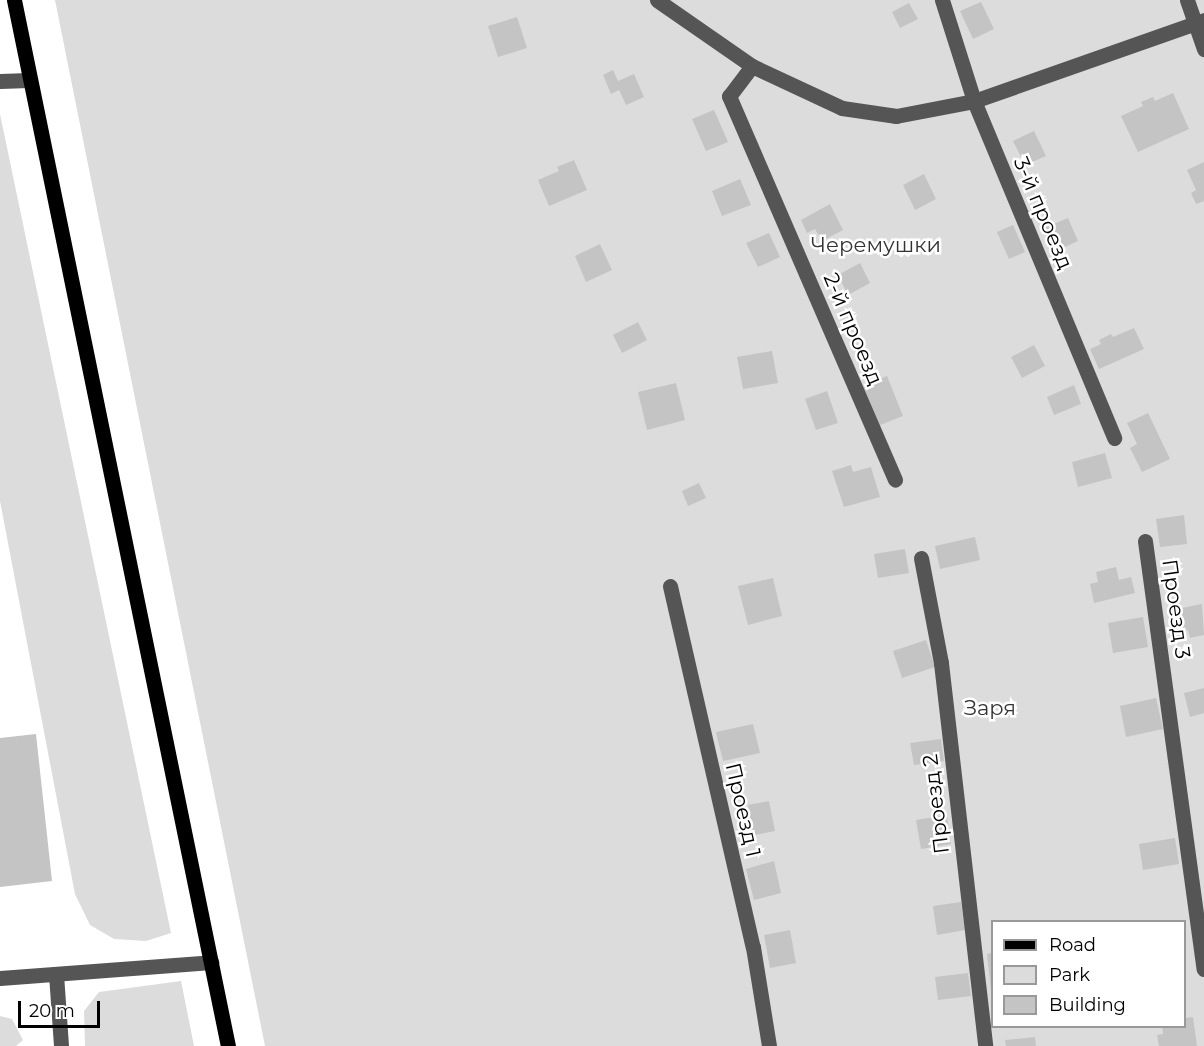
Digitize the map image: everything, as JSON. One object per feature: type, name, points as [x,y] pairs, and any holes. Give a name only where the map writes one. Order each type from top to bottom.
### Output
[{"type":"main road","points":[[14,0],[228,1046]]},
{"type":"street","points":[[657,0],[752,66],[842,108],[896,116],[974,101],[1199,22]]},
{"type":"street","name":"3-й проезд","points":[[942,0],[974,101],[1114,438]]},
{"type":"street","points":[[1187,0],[1199,22],[1204,49]]},
{"type":"street","name":"2-й проезд","points":[[752,66],[729,96],[895,480]]},
{"type":"street","points":[[0,81],[29,80]]},
{"type":"street","name":"Проезд 3","points":[[1145,541],[1204,969]]},
{"type":"street","name":"Проезд 2","points":[[921,558],[941,663],[985,1046]]},
{"type":"street","name":"Проезд 1","points":[[670,586],[753,947],[769,1046]]},
{"type":"street","points":[[0,978],[211,962]]},
{"type":"street","points":[[56,974],[61,1046]]},
{"type":"green space","points":[[55,0],[1204,0],[1204,1046],[265,1046]]},
{"type":"green space","points":[[0,114],[171,933],[146,941],[114,939],[90,925],[75,894],[0,501]]},
{"type":"green space","points":[[181,981],[194,1046],[85,1046],[84,1011],[99,992]]},
{"type":"green space","points":[[0,1016],[12,1019],[23,1040],[16,1046],[0,1046]]},
{"type":"building","points":[[981,2],[994,29],[973,39],[960,11]]},
{"type":"building","points":[[909,3],[918,19],[900,28],[892,12]]},
{"type":"building","points":[[517,17],[527,48],[498,57],[488,26]]},
{"type":"building","points":[[613,70],[618,81],[634,74],[644,97],[626,105],[619,90],[611,94],[603,75]]},
{"type":"building","points":[[1173,93],[1189,129],[1138,152],[1121,116],[1143,106],[1141,102],[1153,97],[1155,101]]},
{"type":"building","points":[[714,110],[728,142],[706,151],[692,119]]},
{"type":"building","points":[[1034,131],[1046,156],[1025,165],[1013,141]]},
{"type":"building","points":[[574,160],[587,190],[549,206],[538,180],[559,171],[557,167]]},
{"type":"building","points":[[1204,162],[1204,201],[1196,204],[1191,193],[1196,190],[1187,170]]},
{"type":"building","points":[[924,174],[936,199],[915,210],[903,185]]},
{"type":"building","points":[[740,179],[751,205],[722,216],[712,191]]},
{"type":"building","points":[[830,204],[843,230],[822,241],[815,229],[807,233],[801,220]]},
{"type":"building","points":[[1068,218],[1078,241],[1052,253],[1042,229]]},
{"type":"building","points":[[1013,225],[1025,252],[1009,259],[997,232]]},
{"type":"building","points":[[769,233],[780,257],[758,267],[746,243]]},
{"type":"building","points":[[600,244],[612,270],[586,282],[575,256]]},
{"type":"building","points":[[860,263],[870,283],[848,295],[838,275]]},
{"type":"building","points":[[638,322],[647,340],[622,353],[613,335]]},
{"type":"building","points":[[1134,328],[1144,349],[1099,369],[1090,349],[1101,344],[1099,340],[1111,334],[1113,337]]},
{"type":"building","points":[[1034,345],[1045,366],[1022,378],[1011,357]]},
{"type":"building","points":[[772,351],[778,383],[743,389],[737,357]]},
{"type":"building","points":[[887,376],[903,416],[880,425],[863,386]]},
{"type":"building","points":[[676,383],[685,420],[647,430],[638,392]]},
{"type":"building","points":[[1074,385],[1081,404],[1054,415],[1047,397]]},
{"type":"building","points":[[827,391],[838,423],[816,430],[805,399]]},
{"type":"building","points":[[1148,413],[1170,459],[1142,472],[1130,448],[1137,444],[1127,423]]},
{"type":"building","points":[[1105,453],[1112,478],[1078,487],[1072,462]]},
{"type":"building","points":[[851,465],[853,472],[871,467],[880,497],[844,507],[832,471]]},
{"type":"building","points":[[699,483],[706,498],[688,506],[682,491]]},
{"type":"building","points":[[1184,515],[1187,544],[1160,547],[1156,519]]},
{"type":"building","points":[[975,537],[980,560],[940,569],[935,546]]},
{"type":"building","points":[[905,549],[909,573],[878,578],[874,554]]},
{"type":"building","points":[[1116,567],[1119,580],[1131,577],[1135,593],[1094,603],[1090,584],[1098,582],[1096,572]]},
{"type":"building","points":[[773,578],[782,616],[748,625],[738,586]]},
{"type":"building","points":[[1202,604],[1204,635],[1190,638],[1188,630],[1177,632],[1172,610]]},
{"type":"building","points":[[1143,617],[1148,647],[1113,653],[1108,623]]},
{"type":"building","points":[[926,640],[935,667],[902,678],[893,651]]},
{"type":"building","points":[[1204,688],[1204,713],[1190,717],[1184,693]]},
{"type":"building","points":[[1156,698],[1163,729],[1126,737],[1120,706]]},
{"type":"building","points":[[753,724],[760,753],[723,761],[716,732]]},
{"type":"building","points":[[36,734],[52,881],[0,887],[0,738]]},
{"type":"building","points":[[941,739],[944,761],[914,765],[910,743]]},
{"type":"building","points":[[769,801],[775,831],[744,837],[740,818],[750,816],[748,805]]},
{"type":"building","points":[[947,815],[951,844],[921,849],[916,820]]},
{"type":"building","points":[[1175,838],[1179,864],[1143,870],[1139,844]]},
{"type":"building","points":[[774,861],[781,893],[754,900],[746,869]]},
{"type":"building","points":[[961,902],[965,930],[937,935],[933,906]]},
{"type":"building","points":[[790,930],[796,963],[770,968],[764,935]]},
{"type":"building","points":[[991,953],[991,990],[987,954]]},
{"type":"building","points":[[968,973],[971,996],[938,1000],[935,977]]},
{"type":"building","points":[[1193,1017],[1197,1046],[1159,1046],[1157,1035],[1163,1034],[1162,1028],[1186,1028],[1186,1018]]},
{"type":"building","points":[[1035,1037],[1036,1046],[1006,1046],[1005,1040]]},
{"type":"park label","name":"Черемушки","points":[[876,245]]},
{"type":"park label","name":"Заря","points":[[990,708]]}]
